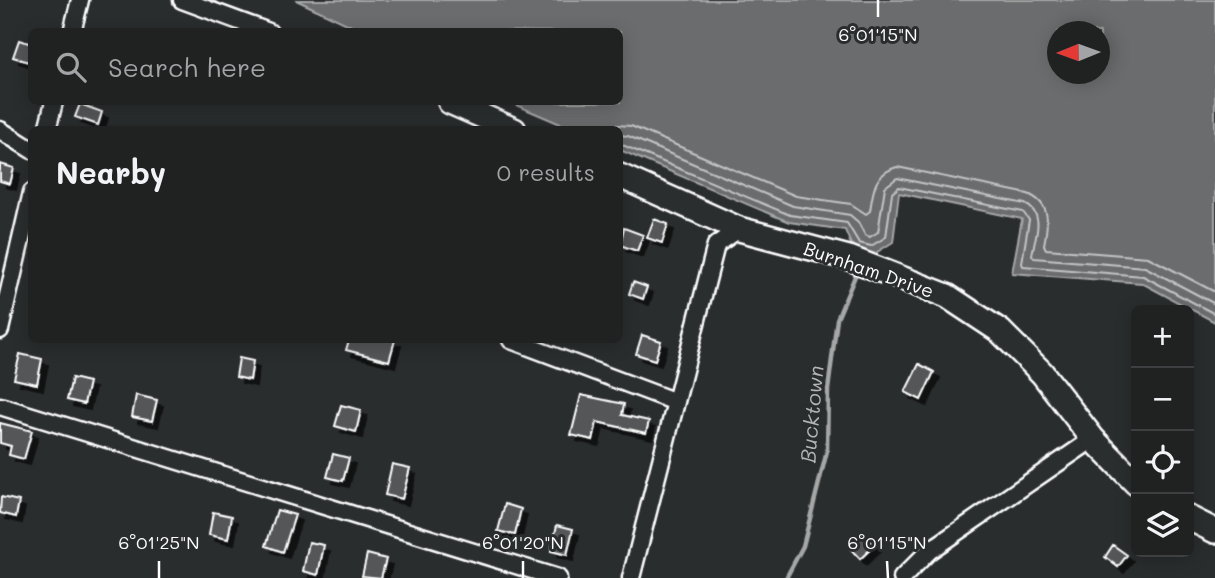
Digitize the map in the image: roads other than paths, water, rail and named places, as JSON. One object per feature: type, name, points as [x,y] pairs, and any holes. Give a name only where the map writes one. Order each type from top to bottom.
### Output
[{"type":"street","points":[[73,28],[80,0]]},
{"type":"street","points":[[182,0],[258,28]]},
{"type":"street","points":[[48,126],[53,105]]},
{"type":"street","points":[[457,105],[505,126]]},
{"type":"street","points":[[0,130],[28,148]]},
{"type":"street","name":"Burnham Drive","points":[[623,177],[739,229],[849,258],[947,296],[1000,331],[1042,373],[1093,439],[1131,478]]},
{"type":"street","points":[[1,321],[28,209]]},
{"type":"street","points":[[631,578],[716,245],[739,229]]},
{"type":"street","points":[[518,343],[676,402]]},
{"type":"street","points":[[0,406],[558,578]]},
{"type":"street","points":[[902,578],[929,551],[1093,439]]},
{"type":"street","points":[[1194,520],[1215,531]]},
{"type":"water","points":[[296,0],[1215,0],[1215,322],[1194,311],[1194,305],[1183,305],[1142,283],[1012,273],[1022,219],[899,193],[893,242],[874,254],[853,249],[845,230],[789,222],[623,151],[623,126],[565,126],[516,105],[623,105],[623,28],[356,28]]},
{"type":"waterway","name":"Bucktown","points":[[786,578],[803,546],[827,451],[828,390],[837,319],[858,269]]}]
